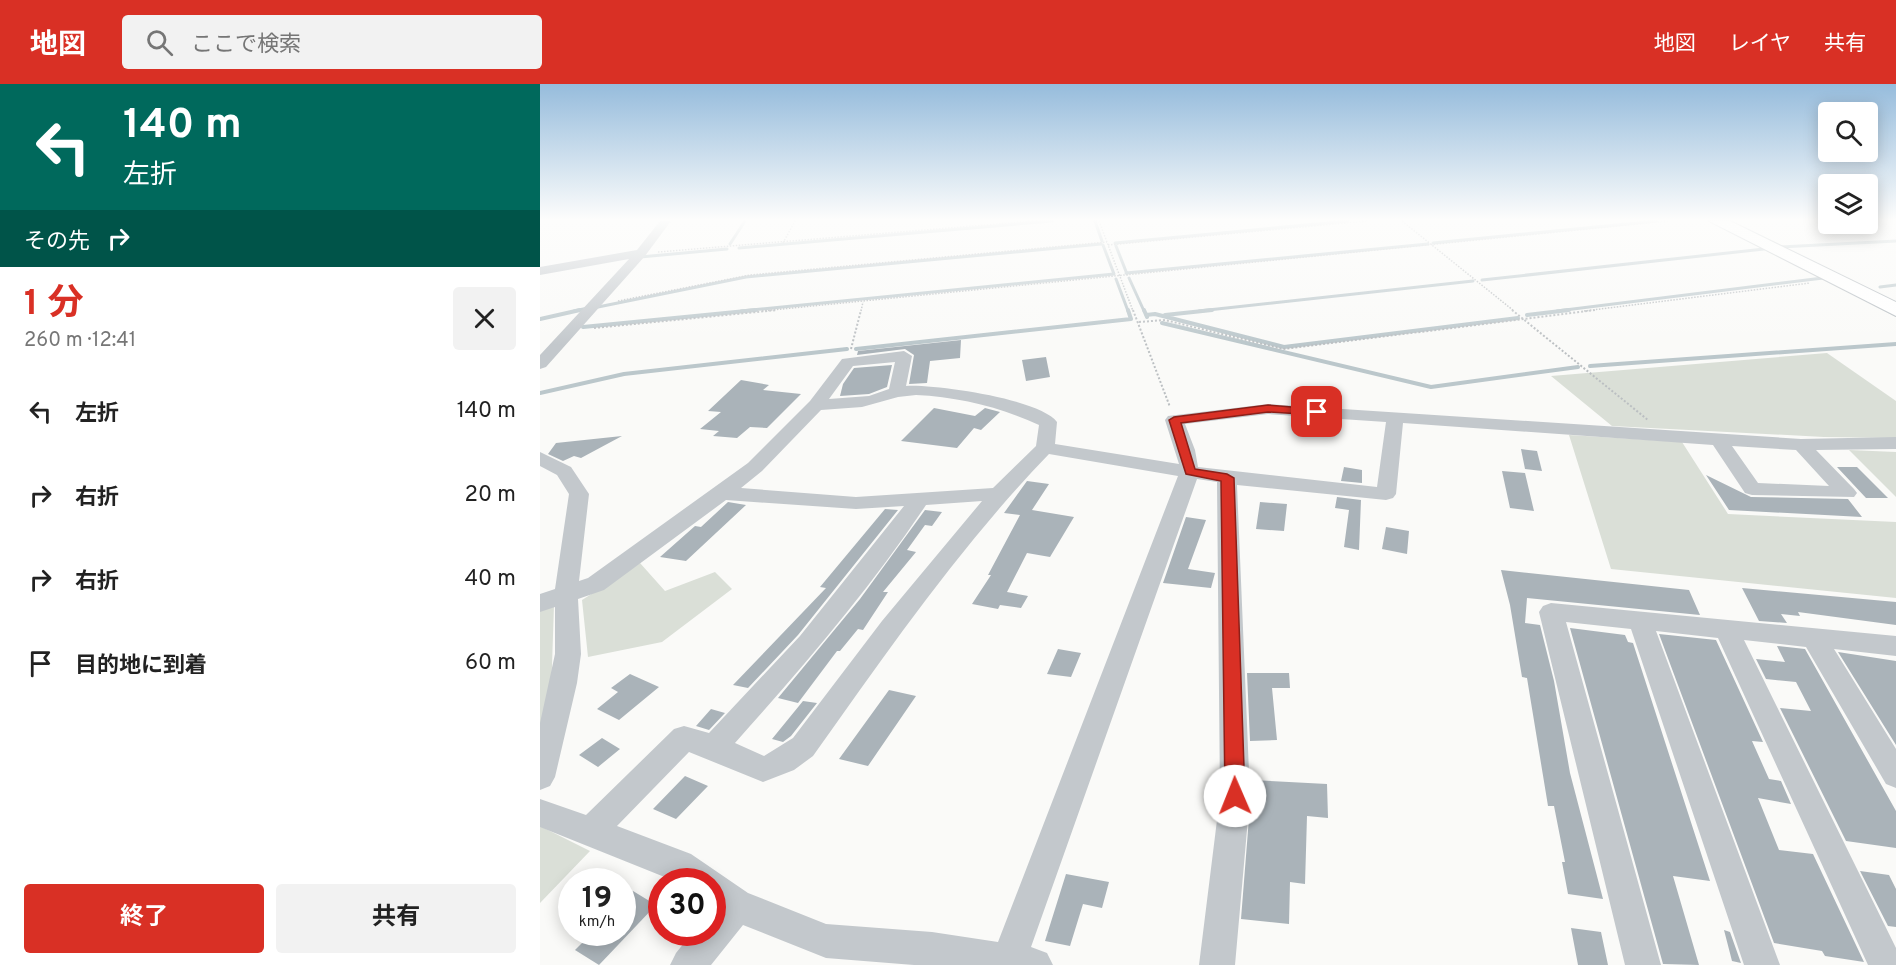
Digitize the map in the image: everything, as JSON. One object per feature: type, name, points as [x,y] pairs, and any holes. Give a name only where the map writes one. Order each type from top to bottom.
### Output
[{"type":"main road","points":[[1800,262],[1896,310]]},
{"type":"street","points":[[540,272],[593,262]]},
{"type":"street","points":[[540,364],[633,262]]},
{"type":"street","points":[[540,603],[596,584],[722,493],[755,466],[816,405],[848,362],[904,356],[897,392]]},
{"type":"street","points":[[591,832],[684,738],[714,747],[763,769],[784,761],[802,747],[891,628],[999,494],[1045,448],[1048,437],[1048,422],[959,395],[897,392],[855,403],[816,405]]},
{"type":"street","points":[[726,897],[826,940],[932,949],[1017,964],[1190,472],[1174,420],[1268,409],[1801,445],[1896,443]]},
{"type":"street","points":[[1045,448],[1227,478],[1386,494],[1395,419]]},
{"type":"street","points":[[1719,440],[1752,489],[1847,493],[1801,445]]},
{"type":"street","points":[[540,459],[564,471],[579,494],[566,595],[568,654],[564,682],[540,777]]},
{"type":"street","points":[[1217,965],[1235,796],[1227,478]]},
{"type":"street","points":[[722,493],[856,503],[999,494]]},
{"type":"street","points":[[714,747],[809,643],[919,500]]},
{"type":"street","points":[[1642,965],[1551,612],[1896,646]]},
{"type":"street","points":[[1640,621],[1762,965]]},
{"type":"street","points":[[1726,629],[1886,965]]},
{"type":"street","points":[[1814,638],[1896,775]]},
{"type":"street","points":[[540,813],[684,868]]},
{"type":"street","points":[[688,965],[698,946]]},
{"type":"path","points":[[593,306],[750,275],[899,262]]},
{"type":"path","points":[[1115,262],[1174,420]]},
{"type":"path","points":[[572,330],[1260,262]]},
{"type":"path","points":[[1454,262],[1668,436]]},
{"type":"path","points":[[1139,322],[1164,320],[1283,349],[1836,280]]},
{"type":"path","points":[[848,362],[863,302]]},
{"type":"shaded area","points":[[1827,353],[1896,401],[1896,438],[1824,437],[1612,426],[1551,376]]},
{"type":"shaded area","points":[[1569,435],[1682,442],[1728,514],[1896,522],[1896,598],[1611,569]]},
{"type":"shaded area","points":[[1849,450],[1896,452],[1896,497]]},
{"type":"shaded area","points":[[640,563],[665,591],[715,572],[732,589],[662,642],[588,657],[582,600]]},
{"type":"shaded area","points":[[554,605],[551,696],[540,737],[540,609]]},
{"type":"shaded area","points":[[540,826],[590,851],[574,868],[558,868],[558,884],[540,903]]},
{"type":"building","points":[[961,340],[960,358],[930,361],[927,383],[909,384],[914,355],[905,349],[857,355],[858,351]]},
{"type":"building","points":[[1046,357],[1050,377],[1026,381],[1022,360]]},
{"type":"building","points":[[892,365],[887,387],[869,394],[840,396],[843,384],[854,368]]},
{"type":"building","points":[[741,380],[769,385],[763,390],[801,394],[767,428],[750,427],[737,438],[713,436],[719,431],[700,429],[721,412],[708,411]]},
{"type":"building","points":[[934,408],[975,416],[985,408],[1000,412],[981,430],[974,428],[957,448],[901,441]]},
{"type":"building","points":[[622,436],[581,458],[574,456],[563,461],[548,454],[556,443]]},
{"type":"building","points":[[1521,449],[1537,451],[1542,471],[1525,469]]},
{"type":"building","points":[[1344,467],[1362,470],[1362,483],[1341,481]]},
{"type":"building","points":[[1837,467],[1857,467],[1888,498],[1866,498]]},
{"type":"building","points":[[1502,471],[1525,473],[1534,511],[1510,508]]},
{"type":"building","points":[[1706,475],[1751,497],[1848,499],[1862,517],[1729,510]]},
{"type":"building","points":[[1027,481],[1049,484],[1032,510],[1074,517],[1050,557],[1027,553],[1007,592],[1028,596],[1021,608],[1000,605],[998,609],[972,604],[991,575],[988,575],[1020,515],[1004,513]]},
{"type":"building","points":[[1337,497],[1361,500],[1359,550],[1344,547],[1349,510],[1335,508]]},
{"type":"building","points":[[728,502],[746,505],[686,561],[660,557],[695,526],[701,527]]},
{"type":"building","points":[[1260,502],[1287,504],[1284,531],[1256,529]]},
{"type":"building","points":[[885,509],[898,510],[798,635],[748,688],[733,685],[826,588],[820,587]]},
{"type":"building","points":[[925,510],[942,512],[932,526],[925,525],[907,550],[916,552],[883,592],[888,592],[863,630],[858,629],[840,651],[837,651],[798,703],[778,698],[860,599]]},
{"type":"building","points":[[1186,517],[1206,520],[1188,569],[1215,573],[1211,588],[1163,583]]},
{"type":"building","points":[[1386,527],[1409,531],[1407,554],[1382,549]]},
{"type":"building","points":[[1501,570],[1689,590],[1700,615],[1527,598],[1525,623],[1540,625],[1554,681],[1570,773],[1603,899],[1568,894],[1562,862],[1565,862],[1554,806],[1548,806],[1527,678],[1522,677],[1510,605]]},
{"type":"building","points":[[1742,588],[1896,602],[1896,625],[1798,612],[1800,616],[1781,614],[1787,623],[1759,621]]},
{"type":"building","points":[[1570,628],[1625,635],[1628,642],[1633,643],[1710,881],[1673,876],[1699,965],[1663,964]]},
{"type":"building","points":[[1659,634],[1716,640],[1763,742],[1752,741],[1769,779],[1781,781],[1791,804],[1758,798],[1779,850],[1813,854],[1864,962],[1825,956],[1822,951],[1774,943]]},
{"type":"building","points":[[1777,646],[1805,649],[1896,811],[1896,848],[1846,841],[1780,708],[1811,711],[1796,682],[1766,679],[1756,659],[1785,662]]},
{"type":"building","points":[[1058,649],[1081,653],[1071,677],[1047,674]]},
{"type":"building","points":[[1838,652],[1896,661],[1896,745]]},
{"type":"building","points":[[1247,673],[1289,673],[1290,688],[1272,688],[1277,740],[1250,741]]},
{"type":"building","points":[[630,674],[659,687],[619,720],[597,709],[618,692],[611,688]]},
{"type":"building","points":[[889,690],[916,696],[868,766],[839,759]]},
{"type":"building","points":[[803,701],[817,703],[791,736],[783,742],[772,739]]},
{"type":"building","points":[[711,709],[725,713],[709,730],[696,726]]},
{"type":"building","points":[[602,738],[620,749],[598,767],[579,755]]},
{"type":"building","points":[[685,776],[708,786],[676,819],[653,809]]},
{"type":"building","points":[[1252,780],[1327,784],[1328,818],[1307,816],[1305,884],[1290,882],[1289,924],[1241,919]]},
{"type":"building","points":[[1860,871],[1889,875],[1896,889],[1896,927],[1888,926]]},
{"type":"building","points":[[1066,874],[1109,882],[1102,908],[1083,904],[1070,946],[1045,941]]},
{"type":"building","points":[[636,893],[648,900],[648,913],[636,926]]},
{"type":"building","points":[[1571,928],[1601,932],[1608,965],[1578,965]]},
{"type":"building","points":[[1724,930],[1730,932],[1741,963],[1732,961]]},
{"type":"building","points":[[579,946],[617,946],[599,965],[575,950]]},
{"type":"waterway","points":[[598,307],[746,277],[906,262]]},
{"type":"waterway","points":[[741,311],[1114,274],[1109,262]]},
{"type":"waterway","points":[[1122,262],[1127,273]]},
{"type":"waterway","points":[[1127,273],[1239,262]]},
{"type":"waterway","points":[[1482,280],[1645,262]]},
{"type":"waterway","points":[[1129,278],[1144,311]]},
{"type":"waterway","points":[[1557,311],[1823,278]]},
{"type":"waterway","points":[[1116,279],[1128,311]]},
{"type":"waterway","points":[[1199,311],[1473,281]]},
{"type":"waterway","points":[[1880,287],[1896,285]]},
{"type":"waterway","points":[[574,311],[588,308]]},
{"type":"waterway","points":[[540,319],[580,310]]},
{"type":"waterway","points":[[583,327],[756,310]]},
{"type":"waterway","points":[[856,349],[1131,319],[1128,310]]},
{"type":"waterway","points":[[1144,310],[1146,315]]},
{"type":"waterway","points":[[1165,315],[1212,310]]},
{"type":"waterway","points":[[1527,315],[1569,310]]},
{"type":"waterway","points":[[1146,315],[1155,314],[1284,347],[1518,318]]},
{"type":"waterway","points":[[1162,323],[1431,387],[1578,367]]},
{"type":"waterway","points":[[1590,366],[1896,344]]},
{"type":"waterway","points":[[540,393],[624,374],[847,349]]},
{"type":"route","points":[[1235,796],[1231,560],[1227,478],[1190,472],[1188,457],[1174,420],[1268,409],[1317,412]]}]
